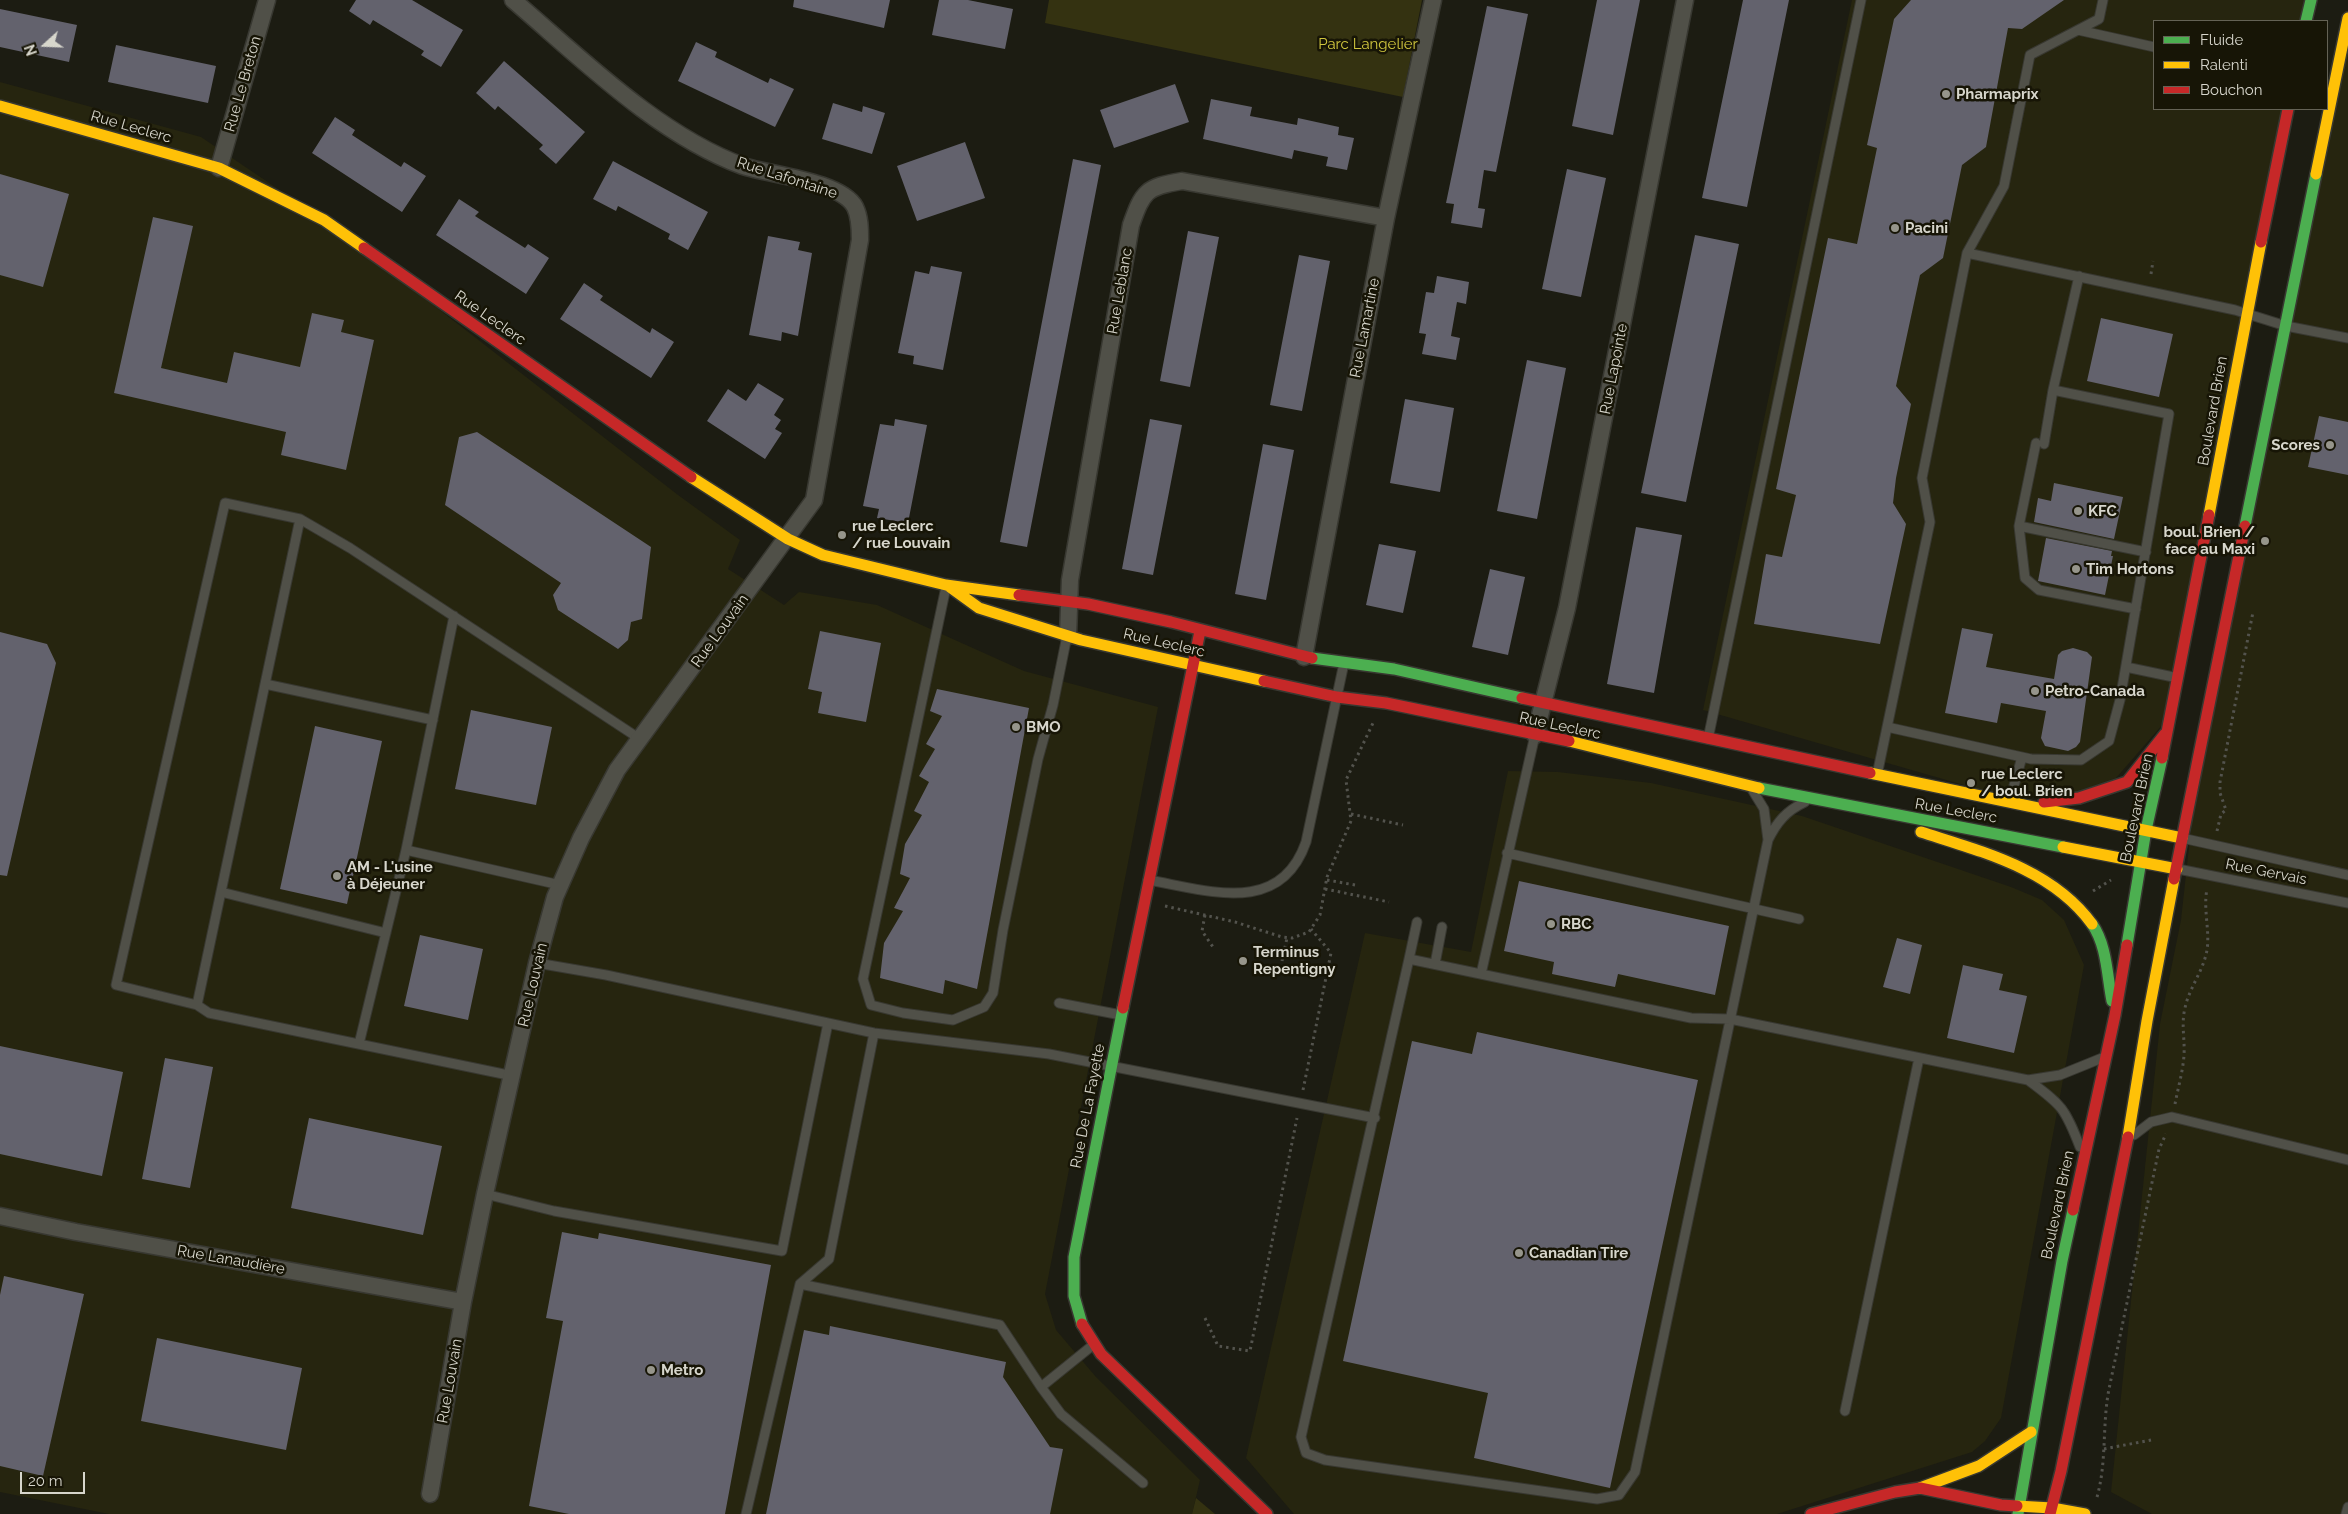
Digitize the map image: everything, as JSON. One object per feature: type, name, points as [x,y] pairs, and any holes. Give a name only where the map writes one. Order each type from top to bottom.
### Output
[{"type":"street","name":"Rue Le Breton","points":[[219,168],[267,0]]},
{"type":"street","name":"Rue Lafontaine","points":[[513,0],[648,114],[703,147],[743,166],[837,190],[854,205],[860,222],[860,240],[817,488],[809,510],[788,539]]},
{"type":"street","name":"Rue Lamartine","points":[[1304,657],[1386,218],[1433,0]]},
{"type":"street","name":"Rue Lapointe","points":[[1535,735],[1567,608],[1685,0]]},
{"type":"street","points":[[2306,20],[2311,0]]},
{"type":"street","points":[[2051,1511],[2125,1157],[2147,1021],[2178,869],[2182,838],[2348,18]]},
{"type":"street","name":"Rue Leclerc","points":[[0,106],[219,168],[324,220],[684,473],[788,539],[842,561],[946,585],[1069,601],[1171,622],[1304,657],[1394,669],[1708,739],[2182,838]]},
{"type":"street","name":"Boulevard Brien","points":[[2018,1510],[2062,1261],[2104,1057],[2115,1015],[2146,830],[2169,729],[2246,312],[2288,110]]},
{"type":"street","name":"Rue Leblanc","points":[[1068,636],[1070,580],[1131,225],[1140,201],[1156,186],[1182,181],[1386,218]]},
{"type":"street","name":"Rue Louvain","points":[[430,1494],[463,1302],[485,1194],[537,963],[560,885],[581,838],[612,779],[788,539]]},
{"type":"street","name":"Rue Leclerc","points":[[946,585],[979,608],[1068,636],[1193,665],[1337,696],[1386,703],[1578,743],[1751,786],[1874,811],[2141,860],[2178,869]]},
{"type":"street","name":"Rue De La Fayette","points":[[1200,631],[1121,1015],[1072,1275],[1073,1300],[1076,1314],[1094,1345],[1159,1411],[1267,1514]]},
{"type":"street","points":[[2009,802],[2043,802],[2079,798],[2127,782],[2169,729]]},
{"type":"street","points":[[1874,811],[1916,830],[2012,862],[2062,892],[2076,903],[2098,932],[2115,1015]]},
{"type":"street","name":"Rue Lanaudière","points":[[0,1216],[76,1232],[463,1302]]},
{"type":"street","points":[[1811,1514],[1895,1492],[1920,1488],[1979,1466],[2031,1432]]},
{"type":"street","points":[[1920,1488],[2018,1510],[2085,1514]]},
{"type":"lane","points":[[1708,739],[1861,0]]},
{"type":"lane","points":[[1877,775],[1930,522],[1922,478],[1967,253],[2004,186],[2030,55],[2099,20],[2103,0]]},
{"type":"lane","points":[[2078,30],[2153,47]]},
{"type":"lane","points":[[1967,253],[2246,312],[2286,326],[2348,338]]},
{"type":"lane","points":[[2079,276],[2019,526],[2025,578],[2039,590],[2136,609]]},
{"type":"lane","points":[[1887,727],[2031,759],[2081,760],[2109,741],[2120,700],[2169,414],[2053,390]]},
{"type":"lane","points":[[513,1076],[209,1013],[197,1004],[116,985],[224,503],[300,519],[350,548],[640,739]]},
{"type":"lane","points":[[197,1004],[300,519]]},
{"type":"lane","points":[[2019,526],[2146,552]]},
{"type":"lane","points":[[946,585],[863,979],[871,1005],[903,1013],[953,1020],[984,1007],[993,993],[1003,930],[1038,759],[1053,705],[1068,636]]},
{"type":"lane","points":[[359,1044],[406,850],[454,616]]},
{"type":"lane","points":[[1148,880],[1230,894],[1246,894],[1278,882],[1291,870],[1301,858],[1306,842],[1344,662]]},
{"type":"lane","points":[[2126,667],[2179,678]]},
{"type":"lane","points":[[266,684],[433,720]]},
{"type":"lane","points":[[1481,974],[1535,735]]},
{"type":"lane","points":[[2009,802],[2022,757]]},
{"type":"lane","points":[[1751,786],[1764,809],[1768,840]]},
{"type":"lane","points":[[1417,922],[1375,1118],[1301,1437],[1306,1452],[1326,1460],[1597,1500],[1619,1495],[1635,1472],[1768,840],[1777,822],[1793,808],[1814,798]]},
{"type":"lane","name":"Rue Gervais","points":[[2182,838],[2348,875]]},
{"type":"lane","points":[[406,850],[560,885]]},
{"type":"lane","points":[[1507,853],[1799,919]]},
{"type":"lane","name":"Rue Gervais","points":[[2178,869],[2348,903]]},
{"type":"lane","points":[[221,892],[386,933]]},
{"type":"lane","points":[[1435,964],[1442,927]]},
{"type":"lane","points":[[1409,959],[1691,1018],[1730,1019],[2028,1080],[2060,1075],[2104,1057]]},
{"type":"lane","points":[[537,963],[606,975],[874,1033],[1049,1054],[1375,1118]]},
{"type":"lane","points":[[1059,1003],[1121,1015]]},
{"type":"lane","points":[[485,1194],[554,1211],[782,1251],[828,1023]]},
{"type":"lane","points":[[746,1514],[800,1284],[829,1260],[874,1033]]},
{"type":"lane","points":[[1845,1411],[1919,1058]]},
{"type":"lane","points":[[2028,1080],[2059,1102],[2069,1117],[2084,1155]]},
{"type":"lane","points":[[2125,1157],[2134,1134],[2151,1122],[2172,1117],[2347,1160]]},
{"type":"lane","points":[[800,1284],[1000,1325],[1061,1414],[1143,1483]]},
{"type":"lane","points":[[1041,1387],[1094,1345]]},
{"type":"lane","points":[[2346,1514],[2348,1506]]},
{"type":"path","points":[[2151,274],[2153,261]]},
{"type":"path","points":[[2221,814],[2226,810],[2220,794],[2220,782],[2254,608]]},
{"type":"path","points":[[1350,814],[1403,825]]},
{"type":"path","points":[[2090,892],[2115,878]]},
{"type":"path","points":[[1327,880],[1355,885]]},
{"type":"path","points":[[1325,889],[1389,902]]},
{"type":"path","points":[[2174,1106],[2183,1068],[2182,1020],[2185,1007],[2202,969],[2206,951],[2207,912],[2204,903]]},
{"type":"path","points":[[1206,915],[1202,931],[1213,947]]},
{"type":"path","points":[[1303,1091],[1331,953],[1311,929]]},
{"type":"path","points":[[1282,961],[1287,938]]},
{"type":"path","points":[[1205,1318],[1218,1346],[1250,1351],[1298,1115]]},
{"type":"path","points":[[2097,1496],[2104,1449],[2104,1421],[2111,1380],[2158,1149],[2170,1126]]},
{"type":"path","points":[[2104,1449],[2151,1440]]},
{"type":"shaded area","points":[[1852,0],[2311,0],[2306,20],[2153,20],[2153,110],[2288,110],[2163,724],[2116,778],[2073,793],[2009,798],[1703,710]]},
{"type":"shaded area","points":[[2348,20],[2348,1514],[2152,1514],[2111,1492],[2160,1024],[2181,920],[2199,756]]},
{"type":"shaded area","points":[[0,82],[201,137],[324,220],[678,495],[740,540],[728,569],[784,605],[799,592],[877,605],[1024,671],[1158,707],[1045,1294],[1056,1330],[1096,1377],[1200,1480],[1192,1514],[109,1514],[0,1492]]},
{"type":"shaded area","points":[[1508,771],[1558,772],[1651,783],[1802,816],[2011,887],[2042,900],[2064,920],[2084,965],[2001,1418],[1985,1441],[1972,1452],[1777,1514],[1294,1514],[1246,1458],[1365,933],[1471,952]]},
{"type":"green space","name":"Parc Langelier","points":[[1049,0],[1422,0],[1403,97],[1045,23]]},
{"type":"green space","points":[[1196,1498],[1215,1514],[1192,1514]]},
{"type":"building","points":[[356,0],[412,0],[463,30],[441,67],[421,55],[424,51],[373,20],[370,25],[349,11]]},
{"type":"building","points":[[794,0],[890,0],[884,28],[793,7]]},
{"type":"building","points":[[939,0],[968,0],[1013,9],[1005,49],[932,35]]},
{"type":"building","points":[[1597,0],[1640,0],[1613,135],[1572,126]]},
{"type":"building","points":[[1743,0],[1789,0],[1747,207],[1702,198]]},
{"type":"building","points":[[1911,0],[2064,0],[2022,29],[2008,28],[1986,147],[1962,165],[1943,258],[1920,275],[1896,386],[1911,404],[1896,478],[1893,503],[1906,524],[1880,644],[1754,624],[1766,554],[1782,557],[1796,495],[1776,489],[1828,238],[1857,244],[1877,148],[1867,145],[1894,19]]},
{"type":"building","points":[[1487,6],[1528,14],[1496,172],[1484,170],[1478,208],[1485,209],[1482,228],[1451,223],[1454,204],[1446,203]]},
{"type":"building","points":[[0,9],[77,25],[69,62],[0,47]]},
{"type":"building","points":[[696,42],[717,52],[715,57],[768,83],[770,78],[794,89],[775,127],[678,81]]},
{"type":"building","points":[[116,45],[216,66],[208,103],[108,82]]},
{"type":"building","points":[[504,61],[585,132],[556,164],[539,149],[543,145],[498,106],[495,110],[476,93]]},
{"type":"building","points":[[1175,84],[1189,122],[1114,148],[1100,110]]},
{"type":"building","points":[[1211,99],[1252,107],[1250,116],[1297,125],[1298,118],[1339,127],[1338,135],[1354,138],[1347,170],[1326,166],[1328,157],[1294,150],[1292,159],[1203,139]]},
{"type":"building","points":[[833,103],[862,112],[863,106],[885,113],[872,154],[822,139]]},
{"type":"building","points":[[335,117],[355,130],[352,135],[401,167],[404,162],[426,176],[402,212],[312,153]]},
{"type":"building","points":[[965,142],[985,198],[917,221],[897,166]]},
{"type":"building","points":[[1073,159],[1101,165],[1027,547],[1000,542]]},
{"type":"building","points":[[613,161],[708,212],[688,250],[668,239],[670,234],[618,206],[616,211],[593,199]]},
{"type":"building","points":[[1567,169],[1606,178],[1581,297],[1542,289]]},
{"type":"building","points":[[0,174],[69,194],[43,287],[0,275]]},
{"type":"building","points":[[459,199],[479,212],[475,216],[525,248],[528,244],[549,258],[526,294],[436,235]]},
{"type":"building","points":[[153,217],[193,226],[161,368],[227,383],[234,352],[300,367],[312,313],[344,320],[341,332],[374,340],[346,470],[281,455],[286,432],[114,393]]},
{"type":"building","points":[[1188,231],[1219,237],[1190,387],[1160,381]]},
{"type":"building","points":[[1695,235],[1739,244],[1686,502],[1641,493]]},
{"type":"building","points":[[768,236],[800,242],[798,250],[812,253],[798,336],[782,332],[781,341],[749,335]]},
{"type":"building","points":[[1299,255],[1330,261],[1302,411],[1270,405]]},
{"type":"building","points":[[931,266],[962,272],[943,370],[913,364],[914,356],[898,353],[915,271],[929,274]]},
{"type":"building","points":[[1437,276],[1469,282],[1466,304],[1457,302],[1451,336],[1460,338],[1456,360],[1422,354],[1426,334],[1419,333],[1426,292],[1434,293]]},
{"type":"building","points":[[584,283],[603,296],[600,300],[650,333],[652,328],[674,342],[651,378],[560,319]]},
{"type":"building","points":[[2101,318],[2173,334],[2159,397],[2087,381]]},
{"type":"building","points":[[1527,360],[1566,368],[1537,519],[1497,511]]},
{"type":"building","points":[[758,383],[784,399],[774,415],[781,420],[775,429],[782,433],[765,459],[707,421],[728,389],[746,401]]},
{"type":"building","points":[[1405,399],[1454,408],[1440,492],[1390,483]]},
{"type":"building","name":"Scores","points":[[2319,416],[2348,422],[2348,475],[2308,467]]},
{"type":"building","points":[[895,419],[927,425],[908,523],[877,518],[879,509],[863,506],[880,424],[894,426]]},
{"type":"building","points":[[1150,419],[1182,425],[1153,575],[1122,569]]},
{"type":"building","points":[[477,432],[651,547],[642,619],[631,622],[628,640],[618,649],[558,610],[553,595],[561,583],[445,505],[459,437]]},
{"type":"building","points":[[1263,444],[1294,450],[1266,600],[1235,594]]},
{"type":"building","name":"KFC","points":[[2054,483],[2123,497],[2114,539],[2034,522],[2038,498],[2051,501]]},
{"type":"building","points":[[1636,527],[1682,535],[1654,693],[1607,684]]},
{"type":"building","name":"Tim Hortons","points":[[2046,538],[2112,551],[2111,556],[2113,556],[2105,595],[2038,581]]},
{"type":"building","points":[[1379,544],[1416,551],[1403,613],[1366,605]]},
{"type":"building","points":[[1490,569],[1525,577],[1508,655],[1472,647]]},
{"type":"building","name":"Petro-Canada","points":[[1962,628],[1993,634],[1986,667],[2054,679],[2058,655],[2062,651],[2073,648],[2087,652],[2092,657],[2080,742],[2076,747],[2068,751],[2045,746],[2041,738],[2046,711],[2001,703],[1997,723],[1945,713]]},
{"type":"building","points":[[820,631],[881,643],[866,722],[818,713],[822,692],[808,689]]},
{"type":"building","points":[[0,632],[47,644],[56,663],[7,876],[0,875]]},
{"type":"building","points":[[937,689],[1029,708],[977,989],[945,980],[943,994],[880,978],[884,943],[903,911],[894,908],[910,878],[900,874],[905,844],[922,815],[914,811],[929,782],[919,776],[935,749],[926,744],[942,716],[930,711]]},
{"type":"building","points":[[471,710],[552,727],[536,805],[455,789]]},
{"type":"building","points":[[315,726],[382,741],[347,904],[280,889]]},
{"type":"building","points":[[1519,881],[1729,926],[1715,995],[1618,974],[1615,987],[1552,974],[1554,962],[1504,951]]},
{"type":"building","points":[[420,935],[483,949],[468,1020],[404,1006]]},
{"type":"building","points":[[1897,938],[1922,945],[1910,994],[1883,987]]},
{"type":"building","points":[[1963,965],[2003,974],[1999,990],[2027,996],[2014,1053],[1947,1038]]},
{"type":"building","points":[[1477,1032],[1698,1080],[1610,1488],[1474,1458],[1488,1393],[1343,1361],[1412,1041],[1472,1054]]},
{"type":"building","points":[[0,1046],[123,1072],[102,1176],[0,1154]]},
{"type":"building","points":[[165,1058],[213,1067],[190,1188],[142,1179]]},
{"type":"building","points":[[309,1118],[442,1146],[423,1235],[291,1208]]},
{"type":"building","points":[[562,1232],[598,1239],[599,1233],[771,1265],[725,1514],[569,1514],[529,1506],[563,1321],[546,1318]]},
{"type":"building","points":[[4,1276],[84,1294],[43,1476],[0,1466],[0,1295]]},
{"type":"building","points":[[830,1326],[1006,1362],[1003,1377],[1050,1447],[1063,1449],[1050,1514],[766,1514],[804,1330],[829,1335]]},
{"type":"building","points":[[157,1338],[302,1368],[286,1450],[141,1421]]},
{"type":"traffic: fast","points":[[2306,20],[2311,0]]},
{"type":"traffic: fast","points":[[2245,526],[2316,174]]},
{"type":"traffic: fast","points":[[1312,658],[1394,669],[1522,698]]},
{"type":"traffic: fast","points":[[2127,945],[2146,830],[2162,758]]},
{"type":"traffic: fast","points":[[1759,788],[2063,847]]},
{"type":"traffic: fast","points":[[2092,924],[2104,951],[2112,1001]]},
{"type":"traffic: fast","points":[[1082,1324],[1074,1296],[1074,1257],[1123,1008]]},
{"type":"traffic: fast","points":[[2018,1514],[2062,1261],[2073,1210]]},
{"type":"traffic: slow","points":[[2316,174],[2348,18]]},
{"type":"traffic: slow","points":[[0,106],[219,168],[324,220],[364,248]]},
{"type":"traffic: slow","points":[[2209,515],[2261,242]]},
{"type":"traffic: slow","points":[[691,477],[788,539],[823,555],[946,585],[1019,595]]},
{"type":"traffic: slow","points":[[950,587],[979,608],[1081,640],[1264,681]]},
{"type":"traffic: slow","points":[[1569,741],[1759,788]]},
{"type":"traffic: slow","points":[[1870,773],[2182,838]]},
{"type":"traffic: slow","points":[[1921,832],[1992,855],[2037,876],[2057,889],[2076,905],[2092,924]]},
{"type":"traffic: slow","points":[[2063,847],[2177,869]]},
{"type":"traffic: slow","points":[[2128,1137],[2147,1021],[2174,879]]},
{"type":"traffic: slow","points":[[1920,1488],[1979,1466],[2031,1432]]},
{"type":"traffic: slow","points":[[2017,1506],[2052,1508],[2085,1514]]},
{"type":"traffic: jam","points":[[2261,242],[2288,110]]},
{"type":"traffic: jam","points":[[364,248],[691,477]]},
{"type":"traffic: jam","points":[[2162,758],[2209,515]]},
{"type":"traffic: jam","points":[[2174,879],[2245,526]]},
{"type":"traffic: jam","points":[[1019,595],[1088,604],[1171,622],[1312,658]]},
{"type":"traffic: jam","points":[[1123,1008],[1200,631]]},
{"type":"traffic: jam","points":[[1264,681],[1337,697],[1386,703],[1569,741]]},
{"type":"traffic: jam","points":[[1522,698],[1870,773]]},
{"type":"traffic: jam","points":[[2044,802],[2079,798],[2127,782],[2165,734]]},
{"type":"traffic: jam","points":[[2073,1210],[2115,1015],[2127,945]]},
{"type":"traffic: jam","points":[[2050,1514],[2061,1471],[2128,1137]]},
{"type":"traffic: jam","points":[[1082,1324],[1101,1354],[1267,1514]]},
{"type":"traffic: jam","points":[[1811,1514],[1895,1492],[1920,1488],[2001,1505],[2017,1506]]},
{"type":"place","name":"Pharmaprix","points":[[1946,94]]},
{"type":"place","name":"Pacini","points":[[1895,228]]},
{"type":"place","name":"Scores","points":[[2330,445]]},
{"type":"place","name":"KFC","points":[[2078,511]]},
{"type":"place","name":"rue Leclerc / rue Louvain","points":[[842,535]]},
{"type":"place","name":"boul. Brien / face au Maxi","points":[[2265,541]]},
{"type":"place","name":"Tim Hortons","points":[[2076,569]]},
{"type":"place","name":"Petro-Canada","points":[[2035,691]]},
{"type":"place","name":"BMO","points":[[1016,727]]},
{"type":"place","name":"rue Leclerc / boul. Brien","points":[[1971,783]]},
{"type":"place","name":"AM - L'usine à Déjeuner","points":[[337,876]]},
{"type":"place","name":"RBC","points":[[1551,924]]},
{"type":"place","name":"Terminus Repentigny","points":[[1243,961]]},
{"type":"place","name":"Canadian Tire","points":[[1519,1253]]},
{"type":"place","name":"Metro","points":[[651,1370]]}]
